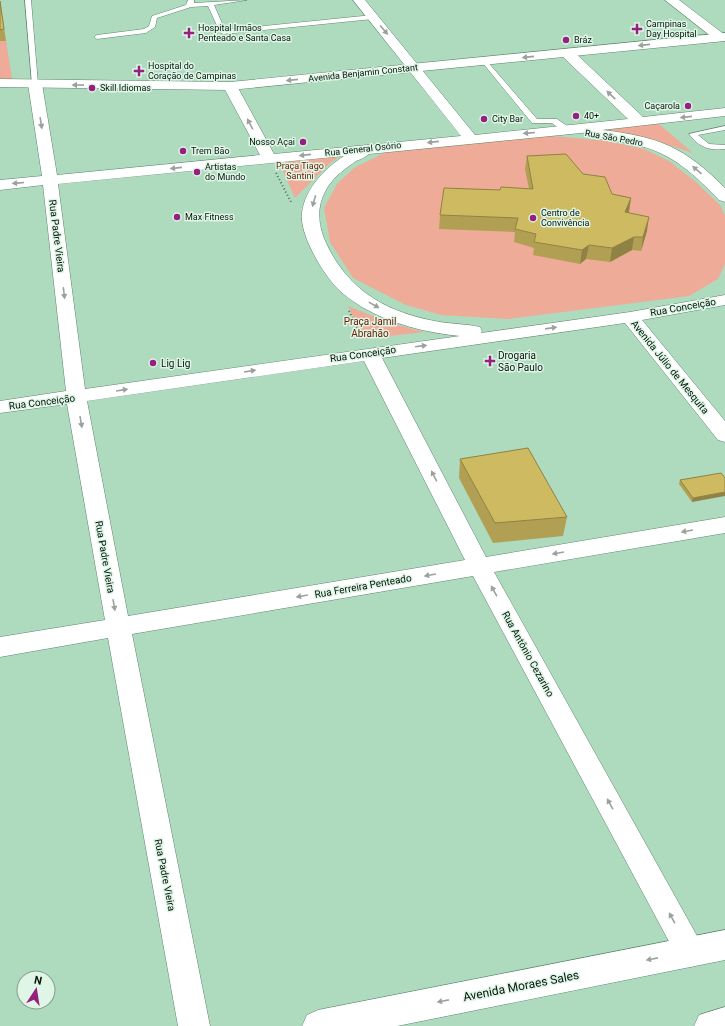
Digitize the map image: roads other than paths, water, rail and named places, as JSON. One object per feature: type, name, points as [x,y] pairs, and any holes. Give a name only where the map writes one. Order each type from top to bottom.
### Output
[{"type":"main road","points":[[359,0],[471,139]]},
{"type":"main road","points":[[670,0],[723,38]]},
{"type":"main road","name":"Avenida Benjamin Constant","points":[[0,83],[230,86],[723,38]]},
{"type":"main road","points":[[567,53],[640,122]]},
{"type":"main road","name":"Rua Padre Vieira","points":[[35,84],[50,180],[76,397],[118,628],[194,1026]]},
{"type":"main road","points":[[230,86],[268,159]]},
{"type":"main road","name":"Rua General Osório","points":[[0,185],[562,130],[725,112]]},
{"type":"main road","name":"Rua São Pedro","points":[[562,130],[614,136],[650,144],[666,150],[693,166],[725,197]]},
{"type":"main road","points":[[372,148],[338,166],[324,181],[315,195],[310,215],[321,249],[331,269],[340,281],[355,294],[375,307],[409,321],[462,331],[512,334]]},
{"type":"main road","points":[[716,301],[725,291]]},
{"type":"main road","name":"Rua Conceição","points":[[0,407],[630,317],[716,301]]},
{"type":"main road","name":"Avenida Júlio de Mesquita","points":[[630,317],[725,435]]},
{"type":"main road","name":"Rua Antônio Cezarino","points":[[370,353],[480,566],[691,952]]},
{"type":"main road","name":"Rua Ferreira Penteado","points":[[0,647],[725,525]]},
{"type":"main road","name":"Avenida Moraes Sales","points":[[318,1026],[725,945]]},
{"type":"lane","points":[[28,0],[35,84]]},
{"type":"lane","points":[[97,36],[146,31],[152,27],[154,19],[158,15],[190,2],[210,4],[244,0]]},
{"type":"lane","points":[[210,4],[223,32],[373,17]]},
{"type":"lane","points":[[484,61],[534,119],[538,122],[554,121],[562,130]]},
{"type":"lane","points":[[725,134],[722,128],[692,134],[706,147],[725,147]]},
{"type":"place","name":"Campinas Day Hospital","points":[[637,29]]},
{"type":"place","name":"Hospital Irmãos Penteado e Santa Casa","points":[[189,33]]},
{"type":"place","name":"Bráz","points":[[566,40]]},
{"type":"place","name":"Hospital do Coração de Campinas","points":[[139,71]]},
{"type":"place","name":"Skill Idiomas","points":[[92,88]]},
{"type":"place","name":"Caçarola","points":[[688,106]]},
{"type":"place","name":"40+","points":[[576,116]]},
{"type":"place","name":"City Bar","points":[[484,119]]},
{"type":"place","name":"Nosso Açai","points":[[303,142]]},
{"type":"place","name":"Trem Bão","points":[[183,151]]},
{"type":"place","name":"Artistas do Mundo","points":[[197,172]]},
{"type":"place","name":"Max Fitness","points":[[177,217]]},
{"type":"place","name":"Centro de Convivência","points":[[533,218]]},
{"type":"place","name":"Drogaria São Paulo","points":[[490,361]]},
{"type":"place","name":"Lig Lig","points":[[153,363]]},
{"type":"park label","name":"Praça Tiago Santini","points":[[300,172]]},
{"type":"park label","name":"Praça Jamil Abrahão","points":[[370,326]]}]
